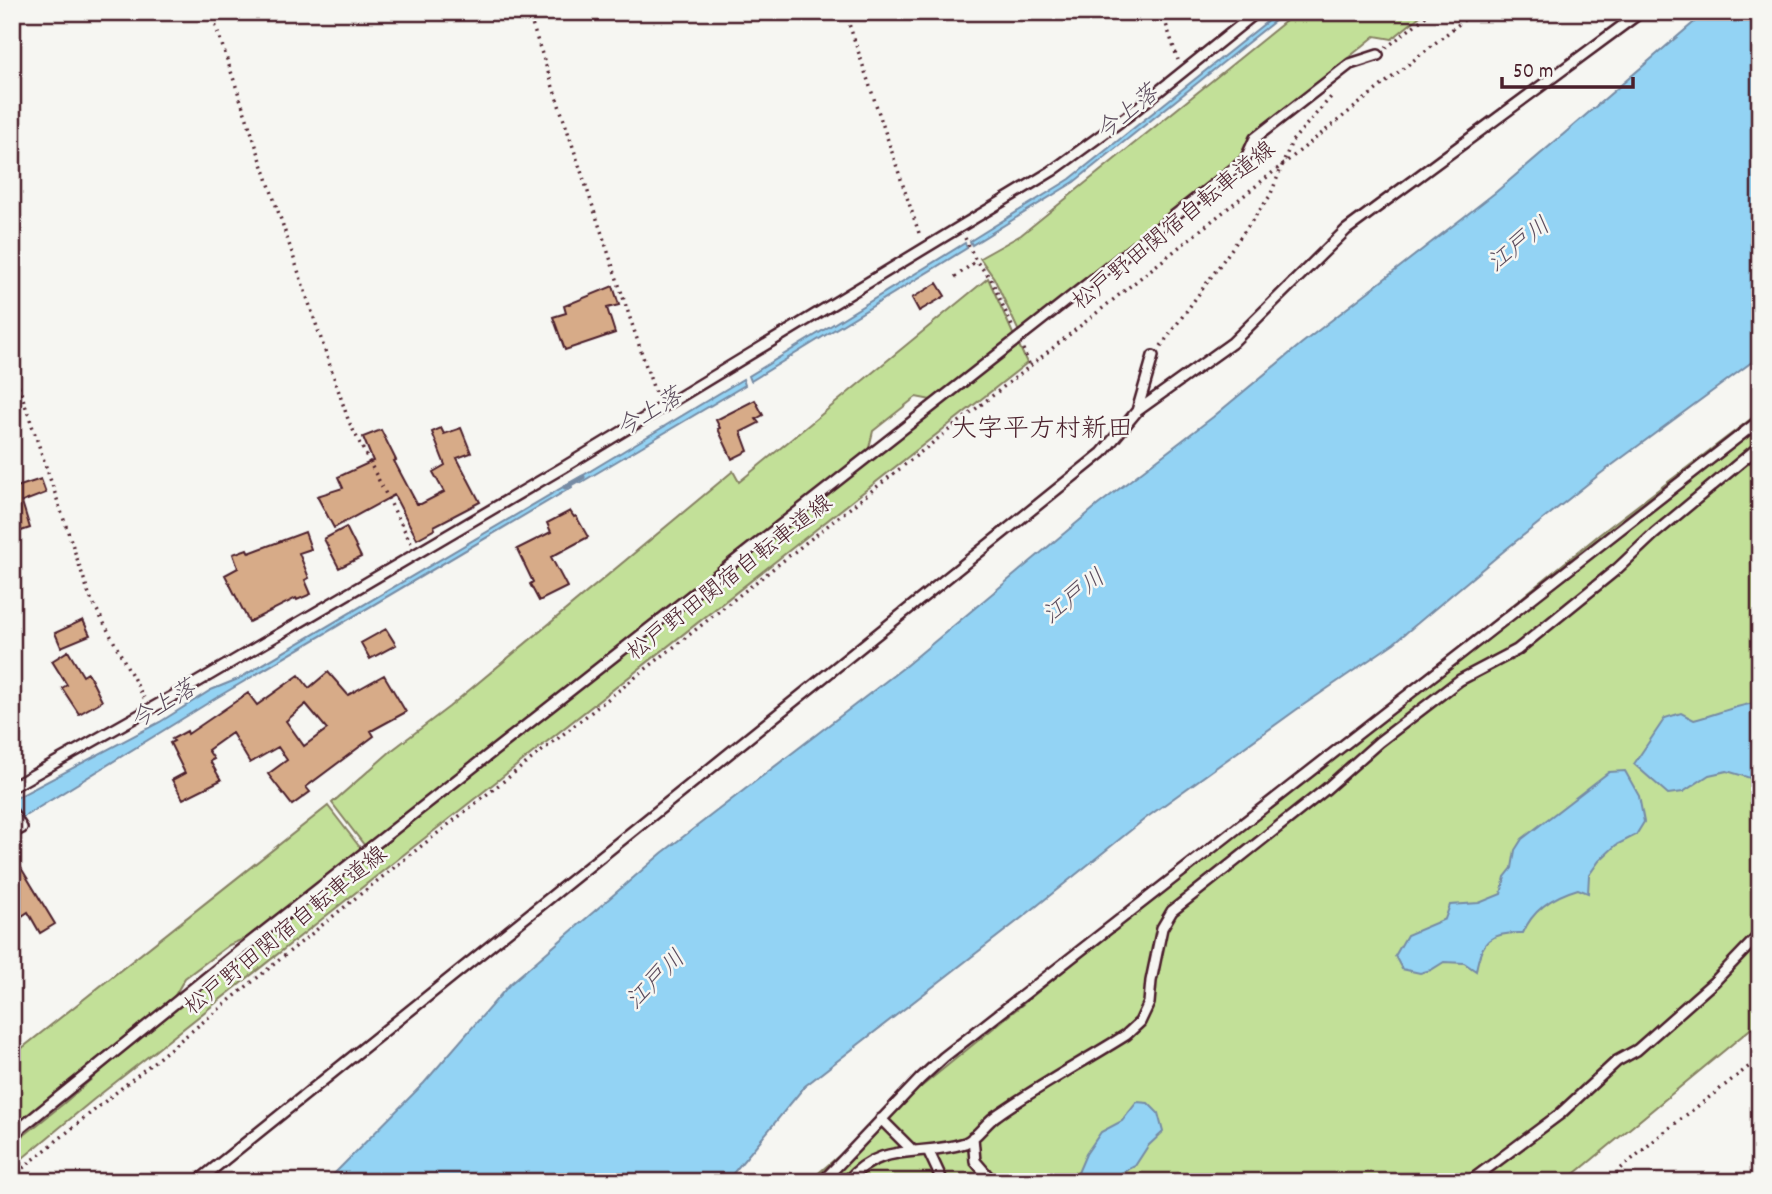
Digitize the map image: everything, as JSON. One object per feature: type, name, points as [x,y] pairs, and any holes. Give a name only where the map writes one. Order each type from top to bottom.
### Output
[{"type":"lane","points":[[12,787],[416,554],[1069,159],[1257,12]]},
{"type":"lane","points":[[197,1182],[1102,453],[1137,411],[1232,343],[1346,230],[1641,12]]},
{"type":"lane","points":[[12,1135],[184,994],[1245,160],[1255,138],[1350,64],[1378,55]]},
{"type":"lane","points":[[1137,411],[1153,356]]},
{"type":"lane","points":[[822,1182],[944,1057],[1760,420]]},
{"type":"lane","points":[[846,1182],[858,1167],[884,1155],[969,1142],[995,1116],[1140,1023],[1149,1003],[1162,928],[1172,911],[1326,789],[1379,742],[1460,680],[1517,650],[1617,569],[1654,534],[1760,446]]},
{"type":"lane","points":[[12,812],[22,828],[12,833]]},
{"type":"lane","points":[[1469,1182],[1560,1114],[1616,1061],[1637,1050],[1715,981],[1760,934]]},
{"type":"lane","points":[[881,1119],[912,1151]]},
{"type":"lane","points":[[973,1137],[975,1161],[993,1182]]},
{"type":"lane","points":[[928,1150],[943,1182]]},
{"type":"path","points":[[211,12],[349,422],[416,554]]},
{"type":"path","points":[[528,12],[660,407]]},
{"type":"path","points":[[845,12],[924,248]]},
{"type":"path","points":[[1162,12],[1182,72]]},
{"type":"path","points":[[1378,55],[1431,12]]},
{"type":"path","name":"松戸野田関宿自転車道線","points":[[12,1177],[358,896],[1474,12]]},
{"type":"path","points":[[1153,356],[1270,196],[1292,141],[1331,96]]},
{"type":"path","points":[[963,234],[976,261],[991,279],[1030,366]]},
{"type":"path","points":[[955,277],[976,261]]},
{"type":"path","points":[[12,366],[90,597],[149,709]]},
{"type":"path","points":[[1605,1182],[1760,1058]]},
{"type":"green space","points":[[1297,12],[1425,12],[1392,39],[1375,36],[1251,137],[1242,157],[1019,332],[994,278],[980,258],[1021,235]]},
{"type":"green space","points":[[988,278],[1014,336],[931,400],[916,397],[873,431],[868,452],[365,846],[332,803],[391,751],[449,707],[733,471],[739,482]]},
{"type":"green space","points":[[1018,343],[1027,363],[93,1100],[12,1167],[12,1145],[167,1013]]},
{"type":"green space","points":[[1760,412],[1760,1021],[1565,1182],[808,1182],[1600,534]]},
{"type":"green space","points":[[328,806],[362,850],[251,936],[229,945],[185,978],[174,997],[12,1132],[12,1056]]},
{"type":"water","points":[[1279,12],[1286,12],[1074,182],[972,245],[970,241],[1070,179]]},
{"type":"water","name":"江戸川","points":[[1706,12],[1760,12],[1760,356],[1600,474],[1394,643],[1146,818],[805,1086],[726,1182],[326,1182],[424,1083],[510,984],[662,853],[903,668],[1098,505],[1496,192]]},
{"type":"water","points":[[965,243],[967,248],[751,381],[749,376]]},
{"type":"water","points":[[743,379],[745,385],[580,483],[577,479]]},
{"type":"water","points":[[570,483],[572,487],[216,698],[12,824],[12,800],[160,722],[211,690],[238,679]]},
{"type":"water","points":[[1760,702],[1760,781],[1727,771],[1709,775],[1683,792],[1668,794],[1634,764],[1665,718],[1681,713],[1694,720]]},
{"type":"water","points":[[1625,771],[1639,796],[1644,822],[1636,835],[1616,845],[1599,861],[1589,875],[1588,893],[1578,889],[1561,895],[1538,910],[1523,933],[1503,934],[1489,940],[1481,952],[1476,971],[1464,963],[1444,962],[1420,973],[1402,969],[1395,956],[1407,935],[1445,919],[1450,905],[1479,903],[1501,894],[1505,877],[1512,868],[1515,850],[1522,839],[1609,772]]},
{"type":"water","points":[[1137,1102],[1148,1103],[1158,1113],[1163,1132],[1148,1146],[1135,1166],[1104,1182],[1074,1182],[1086,1154],[1101,1132],[1122,1121]]},
{"type":"building","points":[[937,283],[945,296],[919,311],[912,298]]},
{"type":"building","points":[[613,286],[619,305],[607,308],[615,333],[565,350],[553,317],[566,313],[564,306]]},
{"type":"building","points":[[755,400],[763,415],[756,419],[759,423],[741,432],[748,451],[732,459],[716,420]]},
{"type":"building","points":[[441,428],[444,434],[461,428],[471,453],[457,458],[480,502],[434,526],[435,529],[417,539],[394,495],[334,528],[317,496],[343,488],[338,477],[373,461],[363,437],[381,430],[417,504],[444,492],[433,472],[445,465],[432,432]]},
{"type":"building","points":[[41,479],[46,493],[22,502],[30,528],[12,534],[12,483],[16,482],[17,487]]},
{"type":"building","points":[[570,511],[588,537],[551,557],[567,587],[539,601],[517,549],[551,532],[547,523]]},
{"type":"building","points":[[346,527],[361,557],[339,568],[324,539]]},
{"type":"building","points":[[305,532],[311,549],[299,553],[309,578],[305,580],[311,594],[297,600],[296,598],[249,622],[225,575],[238,568],[233,554],[247,549],[249,553]]},
{"type":"building","points":[[83,620],[90,635],[61,647],[55,633]]},
{"type":"building","points":[[386,629],[396,645],[370,659],[361,643]]},
{"type":"building","points":[[68,651],[83,676],[88,673],[102,701],[79,714],[62,688],[67,685],[52,661]]},
{"type":"building","points":[[328,672],[348,695],[384,675],[406,712],[371,731],[374,736],[306,787],[310,792],[292,805],[268,774],[287,760],[278,747],[250,763],[232,733],[208,750],[214,759],[210,761],[221,780],[183,799],[172,780],[185,773],[170,743],[174,741],[172,739],[187,731],[188,734],[248,693],[257,705],[299,675],[309,688]],"holes":[[[306,704],[327,729],[304,746],[286,721]]]},
{"type":"building","points":[[12,853],[55,924],[40,933],[28,912],[22,916],[18,909],[12,912]]},
{"type":"waterway","name":"今上落","points":[[565,487],[583,477]]},
{"type":"district","name":"大字平方村新田","points":[[1042,430]]}]
